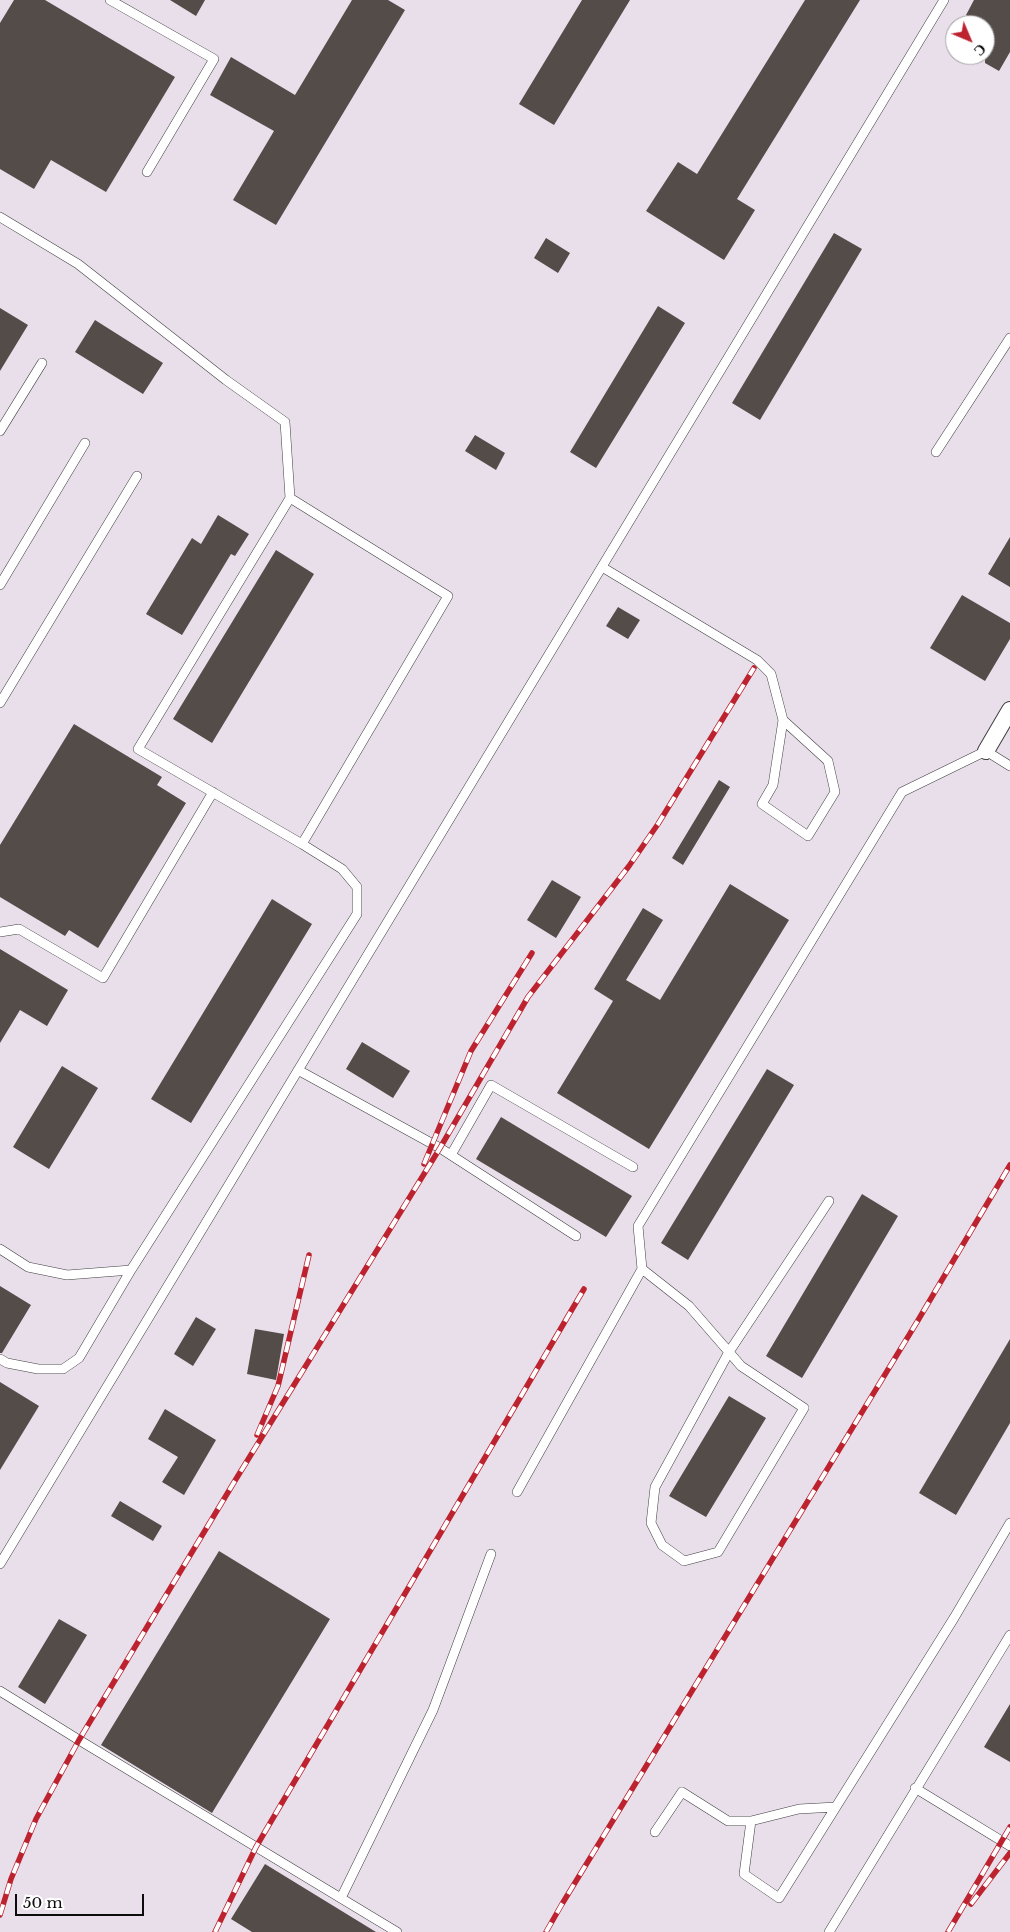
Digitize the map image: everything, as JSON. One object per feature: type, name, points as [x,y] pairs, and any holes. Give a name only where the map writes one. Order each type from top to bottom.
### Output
[{"type":"street","points":[[986,751],[1010,710]]},
{"type":"lane","points":[[110,0],[214,59],[147,172]]},
{"type":"lane","points":[[0,1564],[944,0]]},
{"type":"lane","points":[[0,217],[78,264],[226,380],[285,422],[290,498],[138,749],[342,869],[357,887],[357,914],[131,1270],[79,1358],[63,1369],[38,1369],[7,1363],[0,1359]]},
{"type":"lane","points":[[936,452],[1010,338]]},
{"type":"lane","points":[[0,431],[42,363]]},
{"type":"lane","points":[[0,585],[85,443]]},
{"type":"lane","points":[[0,703],[4,688],[137,476]]},
{"type":"lane","points":[[290,498],[448,596],[302,844]]},
{"type":"lane","points":[[602,567],[757,660],[771,674],[784,720],[774,785],[762,804],[808,836],[835,792],[828,761],[784,720]]},
{"type":"lane","points":[[517,1492],[642,1270],[638,1226],[902,792],[986,751],[1010,766]]},
{"type":"lane","points":[[0,932],[19,929],[103,978],[213,792]]},
{"type":"lane","points":[[298,1070],[451,1155],[576,1236]]},
{"type":"lane","points":[[451,1155],[492,1085],[633,1167]]},
{"type":"lane","points":[[642,1270],[689,1306],[729,1352],[741,1366],[804,1408],[718,1552],[684,1561],[662,1545],[651,1523],[655,1486],[729,1352],[829,1201]]},
{"type":"lane","points":[[0,1249],[28,1267],[67,1275],[131,1270]]},
{"type":"lane","points":[[750,1821],[744,1874],[779,1898],[954,1618],[1010,1523]]},
{"type":"lane","points":[[340,1898],[433,1710],[491,1554]]},
{"type":"lane","points":[[829,1932],[915,1788],[1010,1635]]},
{"type":"lane","points":[[0,1691],[397,1932]]},
{"type":"lane","points":[[915,1788],[1010,1846]]},
{"type":"lane","points":[[655,1832],[682,1792],[728,1821],[750,1821],[799,1809],[836,1807]]},
{"type":"shaded area","points":[[0,0],[1010,0],[1010,1932],[0,1932]]},
{"type":"building","points":[[14,0],[45,0],[175,77],[106,192],[51,160],[34,189],[0,169],[0,23]]},
{"type":"building","points":[[170,0],[205,0],[196,16]]},
{"type":"building","points":[[352,0],[388,0],[405,10],[276,225],[233,200],[274,131],[210,95],[231,57],[295,95]]},
{"type":"building","points":[[582,0],[630,0],[554,125],[519,104]]},
{"type":"building","points":[[805,0],[860,0],[737,199],[755,210],[724,260],[646,211],[678,162],[697,174]]},
{"type":"building","points":[[974,0],[1010,0],[1010,52],[999,71],[988,65],[995,65],[995,15],[966,15]]},
{"type":"building","points":[[834,233],[862,249],[760,420],[732,403]]},
{"type":"building","points":[[546,238],[570,253],[558,273],[534,258]]},
{"type":"building","points":[[658,306],[685,323],[596,468],[570,452]]},
{"type":"building","points":[[0,308],[28,325],[0,371]]},
{"type":"building","points":[[95,320],[163,363],[143,394],[75,352]]},
{"type":"building","points":[[475,435],[505,453],[496,470],[465,451]]},
{"type":"building","points":[[218,515],[249,534],[235,556],[231,554],[182,635],[146,614],[192,538],[201,544]]},
{"type":"building","points":[[1010,537],[1010,587],[988,574]]},
{"type":"building","points":[[276,550],[314,574],[212,743],[173,719]]},
{"type":"building","points":[[962,595],[1010,623],[1010,639],[985,681],[930,648]]},
{"type":"building","points":[[618,607],[640,620],[628,639],[606,626]]},
{"type":"building","points":[[74,724],[162,777],[157,785],[186,803],[98,948],[69,930],[65,936],[0,897],[0,845]]},
{"type":"building","points":[[719,780],[730,787],[683,865],[672,858]]},
{"type":"building","points":[[552,880],[581,897],[556,938],[527,920]]},
{"type":"building","points":[[730,884],[789,920],[649,1149],[557,1093],[613,1001],[594,989],[643,908],[663,920],[626,980],[660,1000]]},
{"type":"building","points":[[272,899],[312,924],[191,1123],[151,1099]]},
{"type":"building","points":[[0,949],[68,990],[47,1026],[20,1010],[0,1043]]},
{"type":"building","points":[[362,1042],[410,1071],[393,1098],[346,1069]]},
{"type":"building","points":[[62,1066],[98,1088],[49,1169],[13,1147]]},
{"type":"building","points":[[767,1069],[794,1085],[688,1260],[661,1243]]},
{"type":"building","points":[[501,1117],[632,1196],[606,1237],[476,1159]]},
{"type":"building","points":[[862,1194],[898,1216],[802,1378],[766,1356]]},
{"type":"building","points":[[0,1286],[31,1305],[2,1353],[0,1353]]},
{"type":"building","points":[[196,1317],[216,1329],[193,1366],[174,1354]]},
{"type":"building","points":[[255,1329],[284,1334],[276,1380],[247,1374]]},
{"type":"building","points":[[1010,1339],[1010,1423],[956,1515],[919,1493]]},
{"type":"building","points":[[0,1382],[39,1406],[0,1470]]},
{"type":"building","points":[[729,1396],[766,1418],[706,1517],[669,1496]]},
{"type":"building","points":[[165,1409],[216,1440],[184,1495],[162,1482],[178,1457],[148,1439]]},
{"type":"building","points":[[120,1501],[162,1526],[153,1541],[111,1516]]},
{"type":"building","points":[[219,1551],[330,1619],[212,1813],[101,1745]]},
{"type":"building","points":[[59,1619],[87,1635],[45,1704],[18,1687]]},
{"type":"building","points":[[1010,1704],[1010,1762],[984,1747]]},
{"type":"building","points":[[265,1864],[376,1932],[252,1932],[231,1919]]},
{"type":"railway","points":[[0,1915],[11,1879],[36,1819],[79,1740],[236,1479],[440,1148],[528,997],[629,866],[658,824],[754,668]]},
{"type":"railway","points":[[424,1164],[471,1051],[532,953]]},
{"type":"railway","points":[[546,1932],[917,1322],[1010,1165]]},
{"type":"railway","points":[[257,1435],[278,1386],[309,1255]]},
{"type":"railway","points":[[215,1932],[256,1847],[584,1289]]},
{"type":"railway","points":[[948,1932],[1010,1827]]},
{"type":"railway","points":[[971,1904],[1010,1853]]}]
